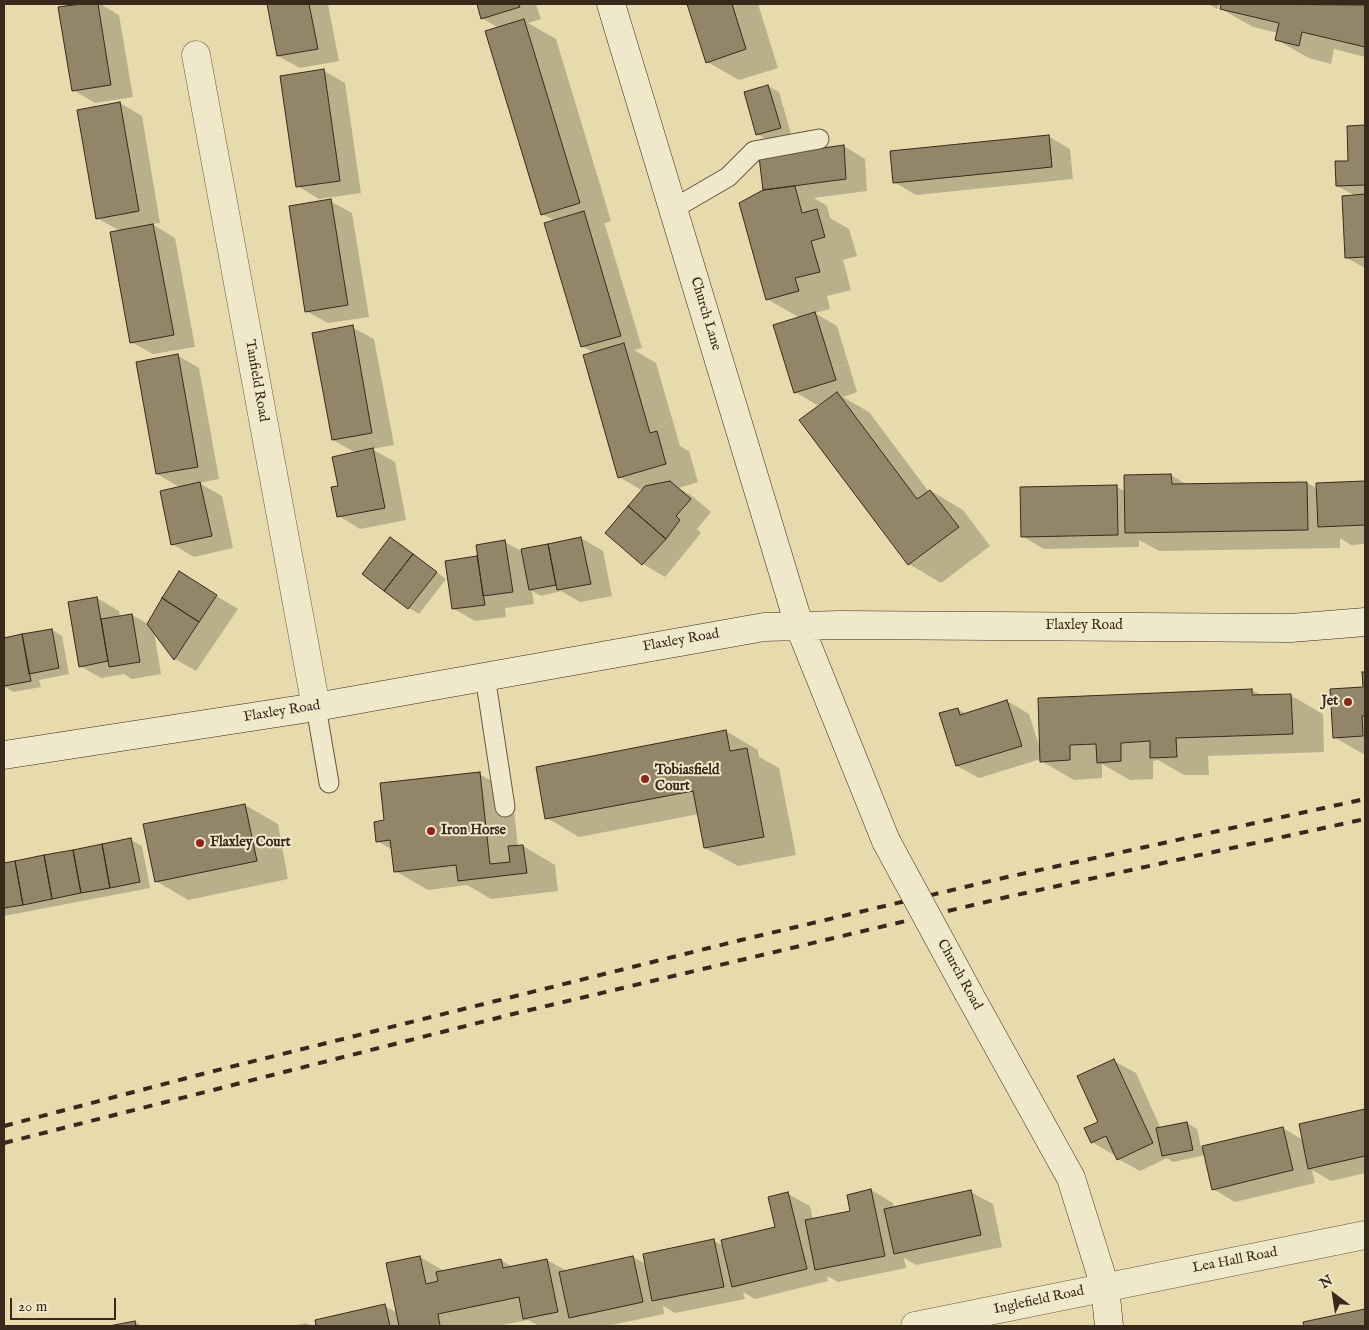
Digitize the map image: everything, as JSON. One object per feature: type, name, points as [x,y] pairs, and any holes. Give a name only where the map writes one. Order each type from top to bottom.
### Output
[{"type":"street","name":"Church Lane","points":[[610,4],[799,625]]},
{"type":"street","name":"Tanfield Road","points":[[196,56],[316,706]]},
{"type":"street","name":"Flaxley Road","points":[[4,755],[316,706],[764,627],[799,625],[1292,628],[1365,622]]},
{"type":"street","name":"Church Road","points":[[799,625],[886,841],[1072,1178],[1105,1287],[1109,1326]]},
{"type":"street","name":"Lea Hall Road","points":[[1105,1287],[1365,1235]]},
{"type":"street","name":"Inglefield Road","points":[[915,1326],[1105,1287]]},
{"type":"lane","points":[[673,209],[728,177],[754,151],[819,139]]},
{"type":"lane","points":[[485,676],[505,807]]},
{"type":"lane","points":[[316,706],[329,783]]},
{"type":"building","points":[[98,4],[111,85],[72,91],[58,7]]},
{"type":"building","points":[[267,4],[309,4],[318,49],[277,56]]},
{"type":"building","points":[[477,4],[519,4],[520,7],[481,19]]},
{"type":"building","points":[[687,4],[732,4],[746,49],[706,63]]},
{"type":"building","points":[[1221,4],[1365,5],[1365,47],[1302,32],[1299,46],[1275,40],[1279,23],[1220,9]]},
{"type":"building","points":[[524,19],[580,203],[541,215],[485,31]]},
{"type":"building","points":[[324,69],[340,181],[296,187],[280,76]]},
{"type":"building","points":[[768,85],[781,128],[756,135],[744,92]]},
{"type":"building","points":[[120,102],[139,211],[96,219],[77,110]]},
{"type":"building","points":[[1365,125],[1365,185],[1336,186],[1335,161],[1348,161],[1347,126]]},
{"type":"building","points":[[1049,135],[1052,167],[893,183],[890,151]]},
{"type":"building","points":[[844,145],[846,179],[763,190],[759,157]]},
{"type":"building","points":[[795,186],[802,213],[817,209],[825,237],[811,241],[820,272],[795,278],[799,291],[766,300],[739,203],[763,190]]},
{"type":"building","points":[[1365,194],[1365,257],[1345,258],[1342,196]]},
{"type":"building","points":[[331,199],[348,305],[305,312],[289,206]]},
{"type":"building","points":[[584,211],[621,336],[581,347],[544,223]]},
{"type":"building","points":[[153,224],[174,335],[130,343],[110,232]]},
{"type":"building","points":[[815,312],[836,380],[794,393],[773,325]]},
{"type":"building","points":[[353,325],[372,433],[332,440],[312,333]]},
{"type":"building","points":[[624,343],[650,433],[657,431],[666,464],[618,478],[583,355]]},
{"type":"building","points":[[178,354],[198,467],[156,474],[136,362]]},
{"type":"building","points":[[837,392],[917,499],[930,490],[959,527],[908,565],[799,420]]},
{"type":"building","points":[[373,448],[385,508],[337,517],[331,487],[338,486],[332,457]]},
{"type":"building","points":[[1171,474],[1172,484],[1307,482],[1308,530],[1125,533],[1124,475]]},
{"type":"building","points":[[670,481],[691,499],[676,516],[680,520],[666,539],[628,506],[645,486]]},
{"type":"building","points":[[1365,481],[1365,525],[1318,527],[1316,483]]},
{"type":"building","points":[[200,482],[212,536],[171,545],[160,491]]},
{"type":"building","points":[[1117,485],[1118,535],[1021,537],[1020,487]]},
{"type":"building","points":[[628,506],[666,539],[642,565],[605,533]]},
{"type":"building","points":[[390,537],[413,554],[384,591],[362,574]]},
{"type":"building","points":[[581,537],[591,584],[557,590],[548,544]]},
{"type":"building","points":[[505,540],[513,592],[483,596],[476,545]]},
{"type":"building","points":[[548,544],[556,585],[529,590],[521,549]]},
{"type":"building","points":[[413,554],[437,572],[408,609],[384,591]]},
{"type":"building","points":[[477,556],[485,605],[452,609],[445,561]]},
{"type":"building","points":[[179,571],[217,595],[199,622],[162,598]]},
{"type":"building","points":[[97,597],[108,661],[79,667],[68,602]]},
{"type":"building","points":[[162,598],[199,622],[174,660],[147,624]]},
{"type":"building","points":[[132,614],[140,662],[109,667],[101,619]]},
{"type":"building","points":[[52,629],[59,668],[29,674],[22,634]]},
{"type":"building","points":[[22,634],[31,681],[4,686],[4,638]]},
{"type":"building","name":"Jet","points":[[1362,672],[1365,672],[1365,716],[1362,716],[1363,736],[1333,738],[1330,689],[1363,687]]},
{"type":"building","points":[[1252,689],[1252,695],[1291,694],[1293,734],[1176,738],[1177,757],[1150,758],[1150,741],[1121,743],[1121,761],[1097,763],[1096,744],[1070,745],[1070,760],[1040,762],[1038,698]]},
{"type":"building","points":[[1007,700],[1022,746],[956,766],[939,713],[958,708],[960,715]]},
{"type":"building","name":"Tobiasfield Court","points":[[726,730],[730,751],[747,748],[764,837],[704,848],[693,791],[545,819],[536,767]]},
{"type":"building","name":"Iron Horse","points":[[480,772],[490,864],[510,862],[508,846],[523,845],[527,873],[458,881],[456,865],[394,872],[390,840],[376,842],[374,822],[384,820],[380,783]]},
{"type":"building","name":"Flaxley Court","points":[[245,804],[257,861],[155,882],[143,824]]},
{"type":"building","points":[[131,838],[140,882],[110,888],[102,844]]},
{"type":"building","points":[[102,844],[110,888],[81,893],[73,850]]},
{"type":"building","points":[[73,850],[81,893],[52,899],[44,855]]},
{"type":"building","points":[[44,855],[52,899],[23,905],[15,861]]},
{"type":"building","points":[[15,861],[23,905],[4,908],[4,863]]},
{"type":"building","points":[[1114,1059],[1153,1143],[1117,1160],[1106,1136],[1091,1143],[1084,1128],[1098,1122],[1077,1076]]},
{"type":"building","points":[[1365,1109],[1365,1156],[1308,1169],[1299,1124]]},
{"type":"building","points":[[1187,1122],[1193,1150],[1162,1156],[1156,1128]]},
{"type":"building","points":[[1283,1127],[1293,1170],[1212,1190],[1202,1146]]},
{"type":"building","points":[[871,1189],[885,1256],[815,1270],[805,1220],[850,1211],[847,1195]]},
{"type":"building","points":[[971,1190],[981,1235],[894,1254],[884,1209]]},
{"type":"building","points":[[788,1192],[807,1269],[732,1287],[721,1240],[775,1227],[768,1197]]},
{"type":"building","points":[[714,1239],[724,1287],[652,1301],[643,1254]]},
{"type":"building","points":[[420,1256],[426,1284],[438,1281],[436,1272],[501,1259],[503,1268],[547,1259],[558,1312],[523,1319],[519,1297],[438,1314],[440,1326],[399,1326],[386,1263]]},
{"type":"building","points":[[633,1256],[643,1302],[569,1318],[559,1272]]},
{"type":"building","points":[[385,1304],[390,1326],[316,1326],[315,1320]]},
{"type":"building","points":[[1365,1309],[1365,1326],[1304,1326],[1303,1322]]},
{"type":"building","points":[[135,1321],[136,1326],[109,1326]]},
{"type":"railway","points":[[4,1126],[206,1073],[741,940],[1003,878],[1365,799]]},
{"type":"railway","points":[[4,1143],[517,1013],[1007,897],[1365,819]]},
{"type":"place","name":"Jet","points":[[1348,702]]},
{"type":"place","name":"Tobiasfield Court","points":[[645,779]]},
{"type":"place","name":"Iron Horse","points":[[431,831]]},
{"type":"place","name":"Flaxley Court","points":[[200,843]]}]
